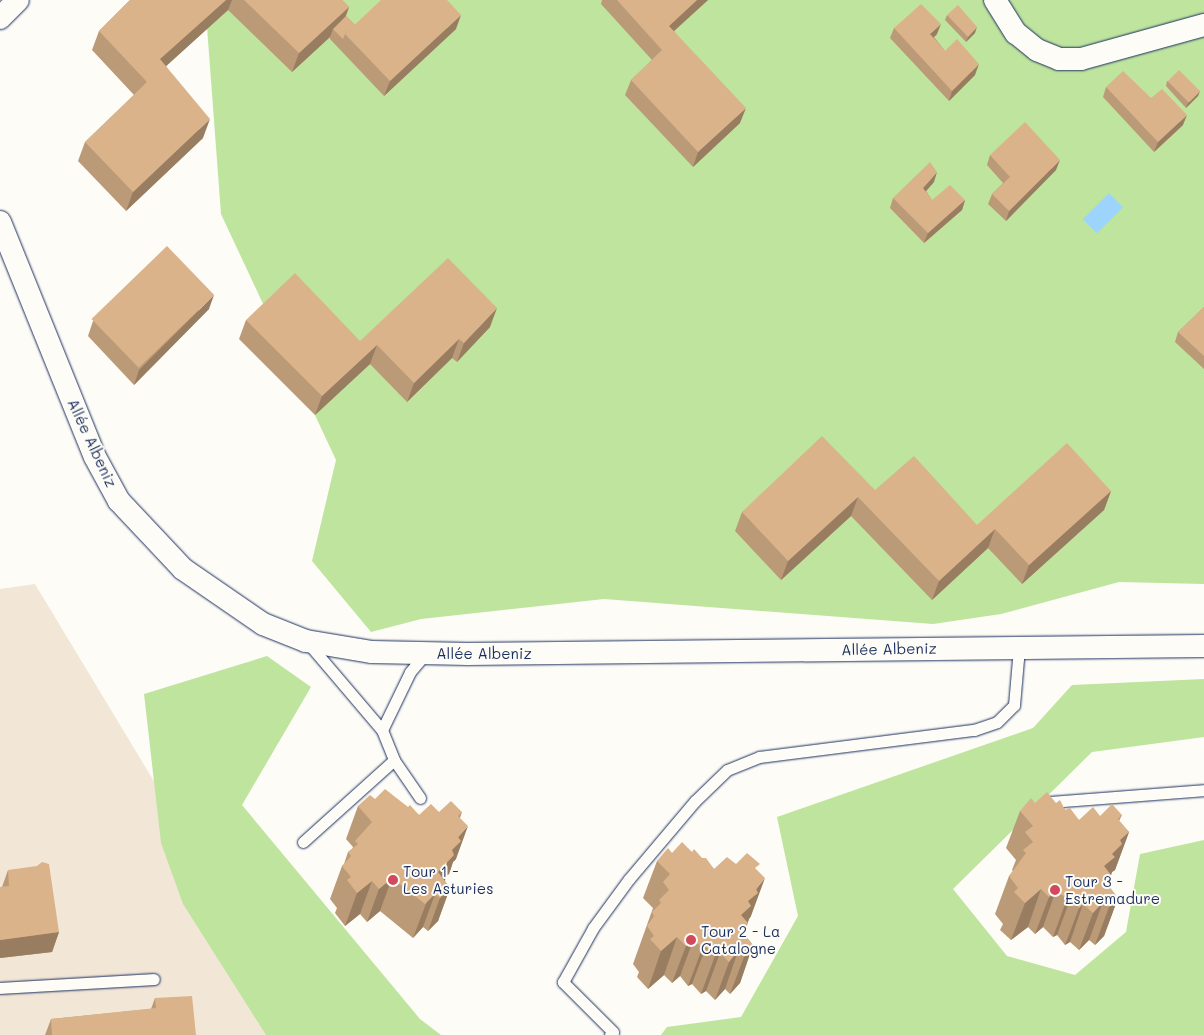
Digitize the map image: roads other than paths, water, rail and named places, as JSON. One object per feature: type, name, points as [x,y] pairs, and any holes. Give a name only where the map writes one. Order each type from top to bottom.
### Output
[{"type":"street","points":[[0,18],[18,0]]},
{"type":"street","points":[[995,0],[1016,33],[1037,50],[1059,59],[1081,60],[1204,25]]},
{"type":"street","name":"Allée Albeniz","points":[[0,222],[96,457],[119,500],[184,569],[263,624],[306,641],[339,649],[425,654],[1204,646]]},
{"type":"lane","points":[[306,641],[382,730],[394,760],[420,798]]},
{"type":"lane","points":[[610,1035],[613,1032],[562,982],[593,928],[629,879],[695,801],[727,770],[758,757],[974,730],[996,722],[1014,705],[1019,648]]},
{"type":"lane","points":[[382,730],[410,672],[425,654]]},
{"type":"lane","points":[[303,842],[394,760]]},
{"type":"lane","points":[[1049,802],[1204,790]]},
{"type":"lane","points":[[0,988],[154,978]]},
{"type":"water","points":[[1109,193],[1123,207],[1097,233],[1083,219]]},
{"type":"place","name":"Tour 1 - Les Asturies","points":[[393,880]]},
{"type":"place","name":"Tour 3 - Estremadure","points":[[1055,890]]},
{"type":"place","name":"Tour 2 - La Catalogne","points":[[691,940]]}]
